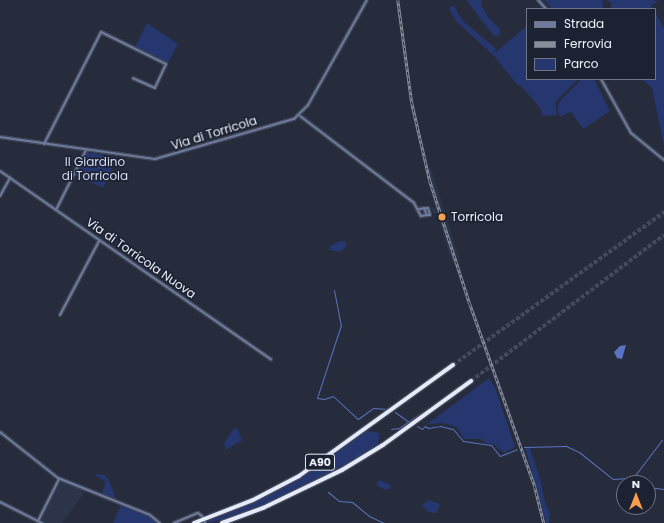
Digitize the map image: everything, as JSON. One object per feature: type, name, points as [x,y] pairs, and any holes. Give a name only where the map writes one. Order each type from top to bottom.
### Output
[{"type":"highway","name":"A90","points":[[194,523],[253,500],[299,476],[453,365]]},
{"type":"highway","name":"A90","points":[[222,523],[263,508],[342,470],[383,445],[471,381]]},
{"type":"street","points":[[366,0],[327,74],[300,116],[419,209],[421,216],[430,215],[428,208],[419,209]]},
{"type":"street","points":[[538,0],[545,8]]},
{"type":"street","points":[[44,144],[101,32],[166,64],[155,88],[134,78]]},
{"type":"street","points":[[602,80],[631,133],[664,160]]},
{"type":"street","name":"Via di Torricola","points":[[0,137],[157,159],[300,116]]},
{"type":"street","points":[[56,210],[86,150]]},
{"type":"street","name":"Via di Torricola Nuova","points":[[0,171],[99,241],[272,359]]},
{"type":"street","points":[[0,196],[10,178]]},
{"type":"street","points":[[424,208],[427,215]]},
{"type":"street","points":[[60,315],[99,241]]},
{"type":"street","points":[[0,432],[59,479],[150,515],[160,523]]},
{"type":"street","points":[[38,521],[59,479]]},
{"type":"street","points":[[0,502],[42,523]]},
{"type":"street","points":[[174,523],[198,513],[203,517]]},
{"type":"shaded area","name":"Torricola","points":[[431,168],[460,261],[452,263],[437,213],[433,214],[431,208],[435,207],[425,169]]},
{"type":"shaded area","points":[[626,345],[622,359],[617,358],[614,352],[620,346]]},
{"type":"shaded area","points":[[60,480],[86,490],[62,523],[45,523],[39,519]]},
{"type":"green space","points":[[466,0],[482,0],[481,5],[488,17],[500,29],[500,35],[494,36]]},
{"type":"green space","points":[[544,0],[602,0],[604,8],[551,8]]},
{"type":"green space","points":[[607,0],[653,0],[658,2],[651,5],[652,8],[611,8],[611,3]]},
{"type":"green space","points":[[450,6],[454,6],[462,20],[495,48],[496,52],[526,27],[526,80],[577,80],[555,102],[557,115],[542,116],[541,109],[521,86],[518,86],[494,56],[456,21],[450,11]]},
{"type":"green space","points":[[656,14],[664,28],[664,146],[652,88],[643,80],[656,80]]},
{"type":"green space","points":[[147,23],[178,44],[168,63],[135,47]]},
{"type":"green space","points":[[581,80],[594,80],[610,111],[583,129],[571,112],[560,117],[557,107],[560,101]]},
{"type":"green space","name":"Il Giardino di Torricola","points":[[87,152],[117,158],[103,188],[75,175]]},
{"type":"green space","points":[[340,241],[346,242],[346,247],[340,252],[329,250],[330,246]]},
{"type":"green space","points":[[489,378],[495,387],[515,447],[504,453],[493,444],[485,443],[481,439],[464,439],[457,427],[443,423],[427,424]]},
{"type":"green space","points":[[234,428],[237,428],[242,440],[226,450],[224,443]]},
{"type":"green space","points":[[367,431],[380,433],[378,444],[349,464],[248,512],[209,523],[208,521],[243,507],[293,482]]},
{"type":"green space","points":[[525,448],[530,448],[541,482],[545,503],[550,513],[549,523],[546,523]]},
{"type":"green space","points":[[96,474],[104,475],[108,478],[116,499],[102,493],[106,482],[96,476]]},
{"type":"green space","points":[[379,480],[391,485],[390,489],[386,490],[376,485]]},
{"type":"green space","points":[[428,500],[440,504],[437,513],[428,512],[422,505]]},
{"type":"green space","points":[[121,505],[151,516],[159,523],[113,523]]},
{"type":"waterway","points":[[334,290],[341,325],[317,398],[324,399],[333,396],[358,419],[373,408],[388,409]]},
{"type":"waterway","points":[[391,429],[399,428],[448,395]]},
{"type":"waterway","points":[[395,412],[410,423]]},
{"type":"waterway","points":[[417,426],[422,429],[425,426],[428,428],[440,426],[453,429],[463,441],[491,445],[500,456],[517,449]]},
{"type":"waterway","points":[[635,475],[662,440]]},
{"type":"waterway","points":[[524,447],[566,446],[579,452],[613,479],[616,479]]},
{"type":"waterway","points":[[656,488],[664,489]]},
{"type":"waterway","points":[[328,492],[339,501],[352,502],[369,516],[384,523]]},
{"type":"tunnel","points":[[453,365],[664,212]]},
{"type":"tunnel","points":[[471,381],[664,235]]},
{"type":"railway","points":[[398,0],[412,103],[430,181],[470,304],[535,487],[544,523]]},
{"type":"place","name":"Torricola","points":[[442,217]]}]
